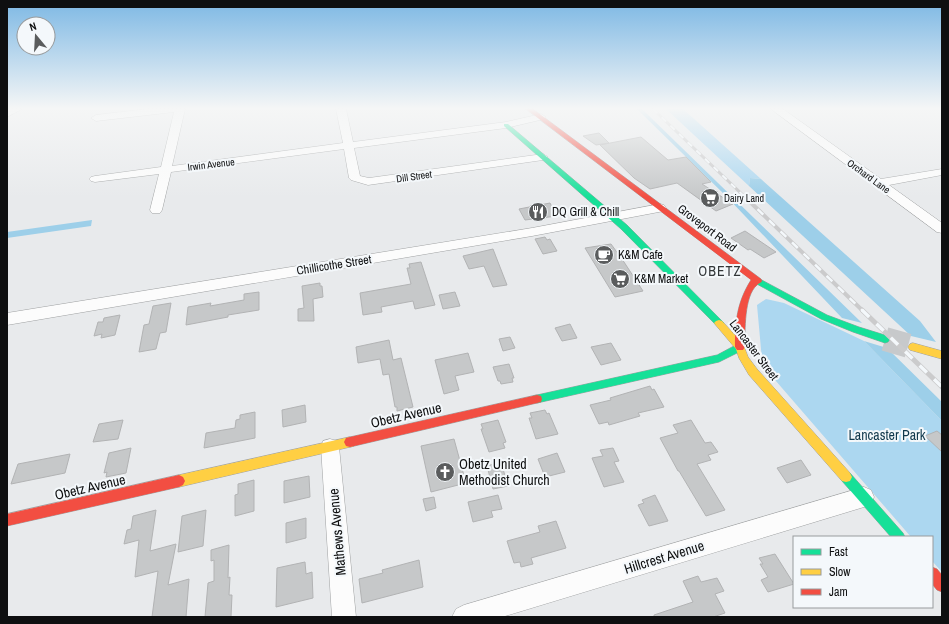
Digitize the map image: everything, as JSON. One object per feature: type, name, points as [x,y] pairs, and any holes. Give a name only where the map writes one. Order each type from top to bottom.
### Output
[{"type":"street","points":[[156,210],[173,138]]},
{"type":"street","name":"Dill Street","points":[[347,138],[355,178],[368,182],[543,157]]},
{"type":"street","name":"Irwin Avenue","points":[[95,179],[407,138]]},
{"type":"street","name":"Lancaster Street","points":[[521,138],[612,217],[718,322],[740,347],[749,366],[898,536]]},
{"type":"street","name":"Groveport Road","points":[[568,138],[756,280],[824,317],[856,330],[885,339]]},
{"type":"street","name":"Orchard Lane","points":[[817,138],[942,229]]},
{"type":"street","points":[[879,183],[942,172]]},
{"type":"street","name":"Chillicothe Street","points":[[7,319],[521,233],[660,208]]},
{"type":"street","points":[[740,347],[742,304],[746,294],[756,280]]},
{"type":"street","name":"Obetz Avenue","points":[[7,522],[719,358],[740,347]]},
{"type":"street","points":[[913,347],[942,354]]},
{"type":"street","name":"Mathews Avenue","points":[[330,447],[344,617]]},
{"type":"street","name":"Hillcrest Avenue","points":[[464,617],[864,497]]},
{"type":"street","points":[[933,575],[942,585]]},
{"type":"green space","points":[[697,138],[715,138],[761,179],[750,178],[749,186]]},
{"type":"green space","name":"Lancaster Park","points":[[766,299],[784,303],[864,341],[942,421],[942,572],[933,562],[933,536],[910,536],[769,373],[762,360],[757,305]]},
{"type":"shaded area","points":[[667,138],[672,138],[862,323],[842,318],[726,196]]},
{"type":"shaded area","points":[[750,178],[761,179],[920,321],[936,342],[911,336],[749,186]]},
{"type":"shaded area","points":[[92,220],[91,226],[7,238],[7,232]]},
{"type":"shaded area","points":[[864,341],[887,348],[942,402],[942,421]]},
{"type":"building","points":[[586,138],[604,138],[609,143],[596,145]]},
{"type":"building","points":[[642,138],[668,160],[686,157],[711,182],[702,184],[733,204],[716,211],[677,183],[650,189],[634,178],[600,145]]},
{"type":"building","name":"DQ Grill & Chill","points":[[550,203],[557,216],[525,220],[519,209]]},
{"type":"building","points":[[745,231],[776,252],[764,258],[750,249],[748,250],[731,238]]},
{"type":"building","points":[[545,237],[547,240],[550,239],[557,251],[543,254],[535,239]]},
{"type":"building","name":"K&M Market","points":[[611,244],[643,291],[615,297],[585,248]]},
{"type":"building","points":[[493,249],[507,285],[493,287],[484,266],[469,269],[463,256]]},
{"type":"building","points":[[421,262],[435,305],[415,309],[413,301],[381,307],[382,312],[363,315],[360,293],[411,284],[407,268],[410,268],[409,264]]},
{"type":"building","points":[[320,283],[320,286],[322,286],[323,297],[313,299],[314,321],[298,321],[298,309],[304,308],[302,286]]},
{"type":"building","points":[[259,292],[259,310],[228,315],[228,317],[186,325],[188,307],[211,303],[210,306],[244,300],[244,294]]},
{"type":"building","points":[[455,292],[460,306],[443,309],[439,295]]},
{"type":"building","points":[[171,303],[166,332],[160,333],[156,349],[139,352],[144,325],[149,324],[153,306]]},
{"type":"building","points":[[120,315],[115,335],[101,338],[102,334],[94,336],[98,322],[103,322],[104,318]]},
{"type":"building","points":[[570,324],[577,338],[562,341],[555,328]]},
{"type":"building","points":[[510,337],[515,348],[503,351],[499,339]]},
{"type":"building","points":[[389,340],[393,360],[401,358],[413,407],[397,411],[389,374],[383,375],[380,359],[358,363],[356,347]]},
{"type":"building","points":[[611,343],[621,360],[601,365],[591,347]]},
{"type":"building","points":[[468,353],[474,372],[455,376],[459,390],[444,394],[435,360]]},
{"type":"building","points":[[509,364],[514,378],[512,378],[513,382],[501,384],[500,381],[498,381],[493,367]]},
{"type":"building","points":[[650,386],[652,390],[654,389],[664,407],[638,413],[640,416],[609,425],[608,422],[599,424],[590,405],[611,400],[610,398]]},
{"type":"building","points":[[305,405],[306,422],[283,427],[282,410]]},
{"type":"building","points":[[545,410],[547,414],[549,413],[558,434],[536,439],[529,418],[532,418],[530,413]]},
{"type":"building","points":[[255,412],[255,438],[204,448],[206,433],[235,428],[236,420],[240,419],[240,415]]},
{"type":"building","points":[[123,420],[118,439],[93,442],[99,424]]},
{"type":"building","points":[[498,420],[506,442],[503,443],[505,448],[489,452],[481,429],[483,429],[481,424]]},
{"type":"building","points":[[691,420],[705,443],[711,442],[718,452],[708,455],[711,460],[697,464],[725,510],[706,516],[678,471],[660,438],[678,433],[673,425]]},
{"type":"building","points":[[937,431],[942,435],[942,452],[925,436]]},
{"type":"building","name":"Obetz United Methodist Church","points":[[454,439],[466,483],[431,492],[421,446]]},
{"type":"building","points":[[131,448],[126,473],[106,477],[107,472],[104,473],[109,453]]},
{"type":"building","points":[[613,448],[619,461],[614,462],[624,482],[604,487],[592,458],[603,456],[600,450]]},
{"type":"building","points":[[557,453],[565,472],[545,477],[538,459]]},
{"type":"building","points":[[70,454],[65,473],[11,484],[18,464]]},
{"type":"building","points":[[801,460],[811,475],[787,483],[777,468]]},
{"type":"building","points":[[501,462],[508,486],[493,489],[487,466]]},
{"type":"building","points":[[309,476],[310,497],[284,503],[284,481]]},
{"type":"building","points":[[254,480],[254,511],[235,516],[235,495],[238,494],[238,484]]},
{"type":"building","points":[[498,495],[502,509],[491,511],[493,517],[473,522],[468,502]]},
{"type":"building","points":[[655,495],[668,521],[649,526],[638,505],[644,503],[642,500]]},
{"type":"building","points":[[434,497],[436,508],[426,511],[423,499]]},
{"type":"building","points":[[156,510],[150,551],[176,544],[168,585],[189,579],[186,617],[152,617],[158,571],[135,577],[139,540],[124,544],[127,530],[131,529],[133,516]]},
{"type":"building","points":[[206,510],[203,546],[178,552],[182,516]]},
{"type":"building","points":[[306,518],[306,538],[286,543],[286,523]]},
{"type":"building","points":[[556,521],[566,548],[531,558],[533,564],[521,567],[520,562],[514,563],[507,541],[540,532],[538,526]]},
{"type":"building","points":[[229,545],[228,578],[230,577],[229,595],[232,595],[231,617],[205,617],[208,583],[214,581],[214,560],[211,561],[211,550]]},
{"type":"building","points":[[775,554],[793,584],[768,592],[761,580],[768,577],[760,564],[763,564],[759,558]]},
{"type":"building","points":[[419,560],[423,587],[362,603],[359,579],[383,573],[382,570]]},
{"type":"building","points":[[305,562],[306,574],[312,572],[313,598],[276,607],[277,568]]},
{"type":"building","points":[[698,576],[701,582],[717,578],[724,591],[715,594],[725,613],[713,617],[654,617],[654,615],[693,602],[683,581]]},
{"type":"tunnel","points":[[885,339],[913,347]]},
{"type":"railway","points":[[683,138],[747,199]]},
{"type":"railway","points":[[746,198],[863,311]]},
{"type":"railway","points":[[862,310],[942,387]]},
{"type":"traffic: fast","points":[[521,138],[624,227],[719,323]]},
{"type":"traffic: fast","points":[[758,281],[824,317],[856,330],[885,339]]},
{"type":"traffic: fast","points":[[537,399],[719,358],[740,347]]},
{"type":"traffic: fast","points":[[846,477],[898,536]]},
{"type":"traffic: slow","points":[[719,323],[740,347],[744,358],[753,372],[846,477]]},
{"type":"traffic: slow","points":[[913,347],[942,355]]},
{"type":"traffic: slow","points":[[179,481],[350,442]]},
{"type":"traffic: jam","points":[[568,138],[758,281]]},
{"type":"traffic: jam","points":[[740,347],[740,328],[743,304],[756,280]]},
{"type":"traffic: jam","points":[[350,442],[537,399]]},
{"type":"traffic: jam","points":[[7,520],[179,481]]},
{"type":"traffic: jam","points":[[933,575],[942,585]]},
{"type":"place","name":"Dairy Land","points":[[710,198]]},
{"type":"place","name":"DQ Grill & Chill","points":[[538,212]]},
{"type":"place","name":"K&M Cafe","points":[[604,255]]},
{"type":"place","name":"K&M Market","points":[[620,279]]},
{"type":"place","name":"Obetz United Methodist Church","points":[[445,472]]},
{"type":"district","name":"OBETZ","points":[[720,271]]}]
